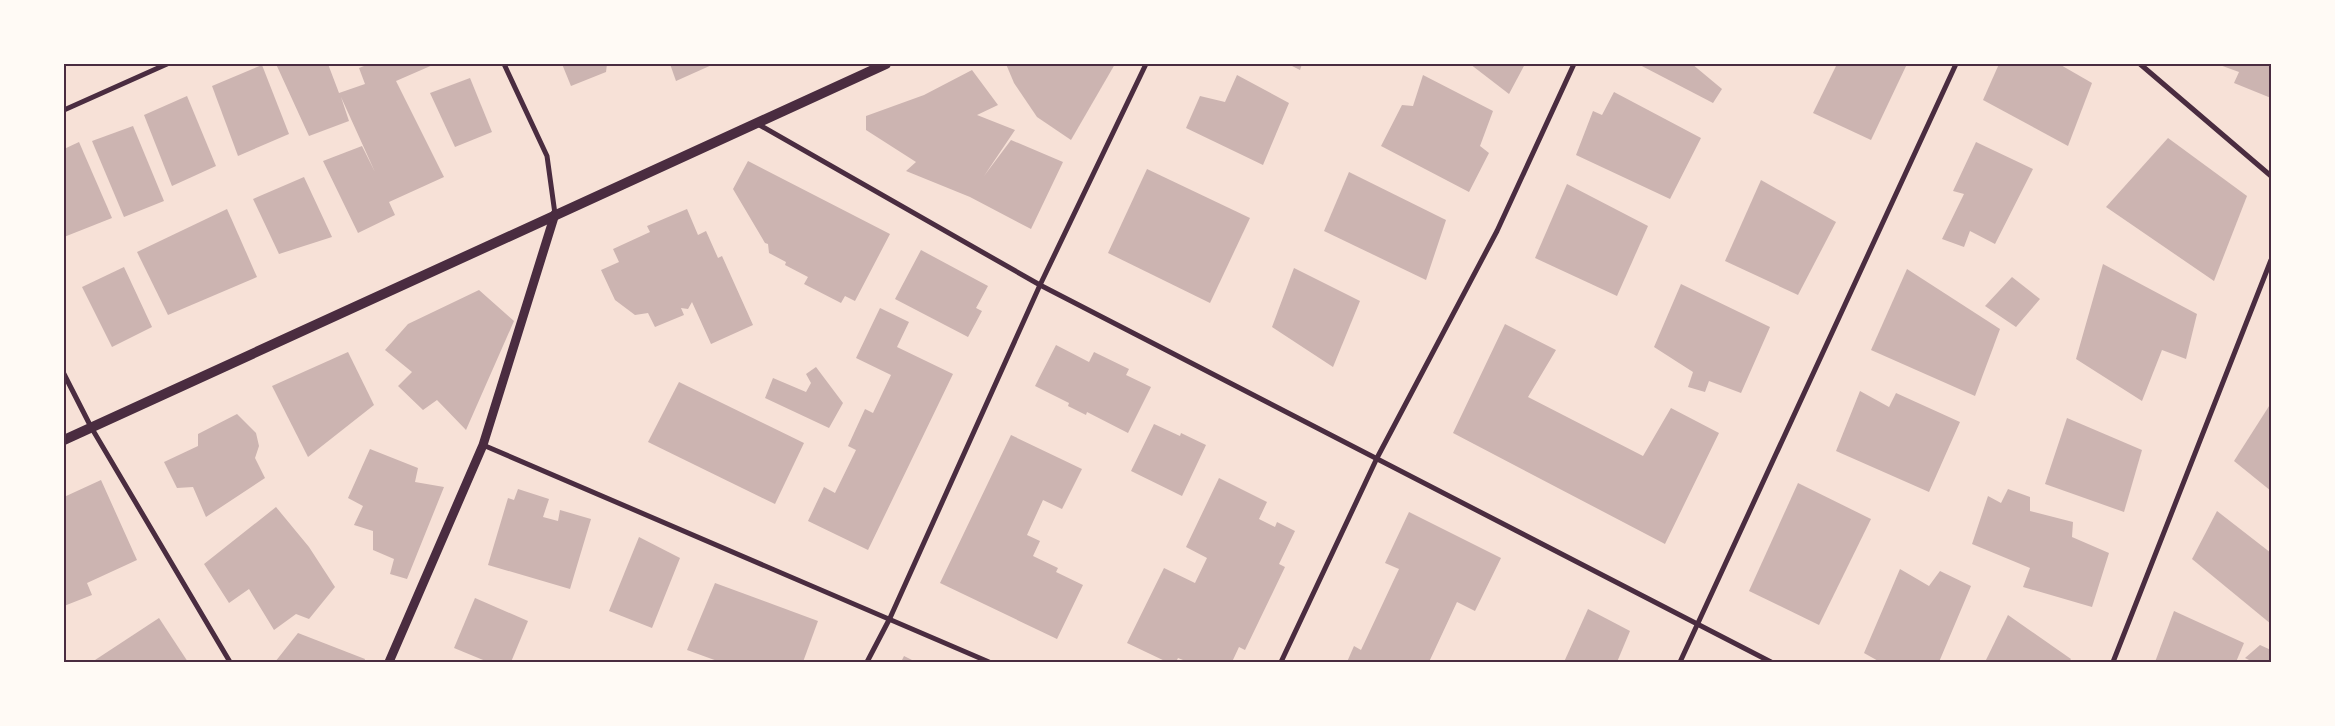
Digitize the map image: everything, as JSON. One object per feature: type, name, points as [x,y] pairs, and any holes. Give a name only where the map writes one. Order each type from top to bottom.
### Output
[{"type":"main road","points":[[64,440],[886,64]]},
{"type":"street","points":[[64,110],[167,64]]},
{"type":"street","points":[[389,662],[483,445],[555,214],[547,156],[504,64]]},
{"type":"street","points":[[867,662],[890,618],[1040,285],[1146,64]]},
{"type":"street","points":[[1281,662],[1377,458],[1497,231],[1574,64]]},
{"type":"street","points":[[1680,662],[1956,64]]},
{"type":"street","points":[[2140,64],[2271,176]]},
{"type":"street","points":[[756,123],[1040,285],[1771,662]]},
{"type":"street","points":[[2113,662],[2271,260]]},
{"type":"street","points":[[64,374],[91,427],[230,662]]},
{"type":"street","points":[[483,445],[989,662]]},
{"type":"building","points":[[276,64],[328,64],[339,93],[365,84],[359,68],[369,64],[435,64],[396,81],[444,177],[389,202],[395,215],[358,233],[323,161],[362,146],[375,172],[341,97],[349,121],[309,136]]},
{"type":"building","points":[[562,64],[607,64],[606,72],[571,86]]},
{"type":"building","points":[[670,64],[714,64],[676,81]]},
{"type":"building","points":[[1006,64],[1115,64],[1071,140],[1037,117],[1014,83]]},
{"type":"building","points":[[1288,64],[1302,64],[1300,70]]},
{"type":"building","points":[[1470,64],[1525,64],[1509,94]]},
{"type":"building","points":[[1638,64],[1692,64],[1722,89],[1713,103]]},
{"type":"building","points":[[1837,64],[1907,64],[1871,140],[1813,113]]},
{"type":"building","points":[[1999,64],[2059,64],[2092,83],[2068,146],[1983,100]]},
{"type":"building","points":[[2217,64],[2271,64],[2271,98],[2234,83],[2239,72]]},
{"type":"building","points":[[262,65],[289,134],[238,156],[212,86]]},
{"type":"building","points":[[972,70],[998,105],[977,115],[1015,130],[984,176],[1011,140],[1063,162],[1031,229],[970,197],[906,171],[916,162],[866,130],[866,116],[924,95]]},
{"type":"building","points":[[1237,75],[1289,103],[1263,165],[1186,128],[1200,96],[1225,102]]},
{"type":"building","points":[[1423,75],[1493,111],[1480,146],[1489,153],[1469,192],[1381,146],[1402,105],[1413,106]]},
{"type":"building","points":[[470,78],[492,132],[455,147],[430,93]]},
{"type":"building","points":[[1614,92],[1701,138],[1670,199],[1576,155],[1593,111],[1602,115]]},
{"type":"building","points":[[187,96],[216,166],[172,186],[144,115]]},
{"type":"building","points":[[133,126],[164,201],[124,217],[92,141]]},
{"type":"building","points":[[2168,138],[2247,196],[2214,281],[2106,207]]},
{"type":"building","points":[[79,142],[112,218],[64,237],[64,149]]},
{"type":"building","points":[[1976,142],[2033,169],[1995,244],[1970,231],[1964,247],[1942,239],[1964,194],[1953,191]]},
{"type":"building","points":[[748,161],[890,234],[855,301],[845,296],[841,303],[804,284],[808,277],[785,265],[786,262],[769,253],[768,244],[765,243],[733,189]]},
{"type":"building","points":[[1147,169],[1250,218],[1210,303],[1108,253]]},
{"type":"building","points":[[1349,172],[1446,220],[1426,280],[1324,231]]},
{"type":"building","points":[[304,177],[332,237],[279,254],[253,199]]},
{"type":"building","points":[[1761,180],[1836,222],[1798,295],[1725,261]]},
{"type":"building","points":[[1567,184],[1648,226],[1617,296],[1535,258]]},
{"type":"building","points":[[227,209],[257,277],[168,315],[137,252]]},
{"type":"building","points":[[687,209],[698,235],[706,231],[718,258],[722,256],[753,325],[711,344],[692,302],[688,309],[681,308],[684,315],[655,327],[648,313],[635,315],[615,300],[601,270],[619,262],[613,249],[650,232],[647,226]]},
{"type":"building","points":[[921,250],[988,286],[976,308],[982,311],[968,337],[895,299]]},
{"type":"building","points":[[2103,264],[2197,314],[2186,359],[2162,350],[2142,401],[2076,359]]},
{"type":"building","points":[[124,267],[152,327],[112,347],[82,287]]},
{"type":"building","points":[[1294,268],[1360,301],[1333,367],[1272,327]]},
{"type":"building","points":[[1907,269],[2000,329],[1975,396],[1871,350]]},
{"type":"building","points":[[2012,277],[2040,299],[2016,327],[1985,306]]},
{"type":"building","points":[[1681,284],[1770,327],[1741,393],[1709,381],[1705,392],[1688,387],[1693,372],[1654,347]]},
{"type":"building","points":[[479,290],[514,321],[466,430],[437,400],[423,410],[398,386],[412,372],[385,350],[408,324]]},
{"type":"building","points":[[880,308],[909,322],[897,347],[953,374],[868,550],[808,521],[824,487],[835,493],[856,450],[848,446],[865,409],[873,413],[891,375],[856,358]]},
{"type":"building","points":[[1505,324],[1556,350],[1528,397],[1643,456],[1671,408],[1719,433],[1665,544],[1453,433]]},
{"type":"building","points":[[1056,345],[1089,362],[1094,352],[1129,369],[1126,375],[1151,387],[1128,433],[1087,412],[1086,415],[1068,406],[1069,403],[1035,386]]},
{"type":"building","points":[[348,352],[374,405],[308,457],[272,386]]},
{"type":"building","points":[[816,367],[843,403],[829,428],[765,398],[773,378],[806,392],[811,383],[806,374]]},
{"type":"building","points":[[679,382],[804,443],[775,504],[648,442]]},
{"type":"building","points":[[1860,391],[1889,407],[1896,393],[1960,422],[1929,492],[1836,451]]},
{"type":"building","points":[[2271,403],[2271,491],[2234,461]]},
{"type":"building","points":[[237,414],[256,433],[259,446],[255,458],[265,478],[206,517],[193,487],[177,488],[164,462],[198,446],[198,434]]},
{"type":"building","points":[[2067,418],[2142,450],[2124,512],[2045,484]]},
{"type":"building","points":[[1154,424],[1180,436],[1181,433],[1206,445],[1182,496],[1131,471]]},
{"type":"building","points":[[1011,435],[1082,469],[1062,509],[1043,500],[1027,535],[1040,541],[1033,556],[1058,568],[1056,572],[1083,585],[1057,639],[940,583]]},
{"type":"building","points":[[370,449],[418,468],[415,482],[444,487],[407,579],[390,574],[394,559],[373,550],[373,531],[354,525],[363,506],[348,498]]},
{"type":"building","points":[[1219,478],[1267,502],[1259,519],[1275,527],[1277,522],[1295,531],[1279,564],[1285,567],[1245,650],[1239,647],[1232,662],[1188,662],[1178,658],[1176,662],[1167,662],[1127,643],[1164,568],[1195,583],[1207,558],[1186,547]]},
{"type":"building","points":[[101,480],[137,560],[87,583],[92,595],[64,606],[64,497]]},
{"type":"building","points":[[1798,483],[1871,519],[1819,625],[1749,591]]},
{"type":"building","points":[[518,489],[549,499],[543,517],[558,521],[560,510],[591,519],[570,589],[488,565],[508,498],[514,500]]},
{"type":"building","points":[[2008,489],[2030,497],[2030,511],[2073,522],[2072,537],[2109,553],[2092,607],[2023,587],[2030,568],[1972,544],[1988,496],[2001,503]]},
{"type":"building","points":[[276,507],[309,547],[335,587],[309,619],[296,614],[274,630],[249,589],[229,603],[204,564]]},
{"type":"building","points":[[2217,511],[2271,553],[2271,624],[2192,559]]},
{"type":"building","points":[[1409,512],[1501,558],[1475,611],[1457,602],[1429,662],[1347,662],[1354,646],[1361,650],[1399,569],[1385,563]]},
{"type":"building","points":[[639,537],[680,558],[652,628],[609,611]]},
{"type":"building","points":[[1900,569],[1929,586],[1940,571],[1971,586],[1939,662],[1880,662],[1864,653]]},
{"type":"building","points":[[715,583],[818,621],[803,662],[720,662],[687,650]]},
{"type":"building","points":[[475,598],[528,621],[511,662],[488,662],[454,648]]},
{"type":"building","points":[[1588,609],[1630,631],[1617,662],[1564,662]]},
{"type":"building","points":[[2174,611],[2244,643],[2236,662],[2155,662]]},
{"type":"building","points":[[2008,615],[2071,659],[2069,662],[1985,662]]},
{"type":"building","points":[[159,618],[188,662],[92,662]]},
{"type":"building","points":[[298,633],[365,659],[364,662],[275,662]]},
{"type":"building","points":[[2260,645],[2271,650],[2271,662],[2253,662],[2245,658]]},
{"type":"building","points":[[904,656],[916,662],[901,662]]}]
